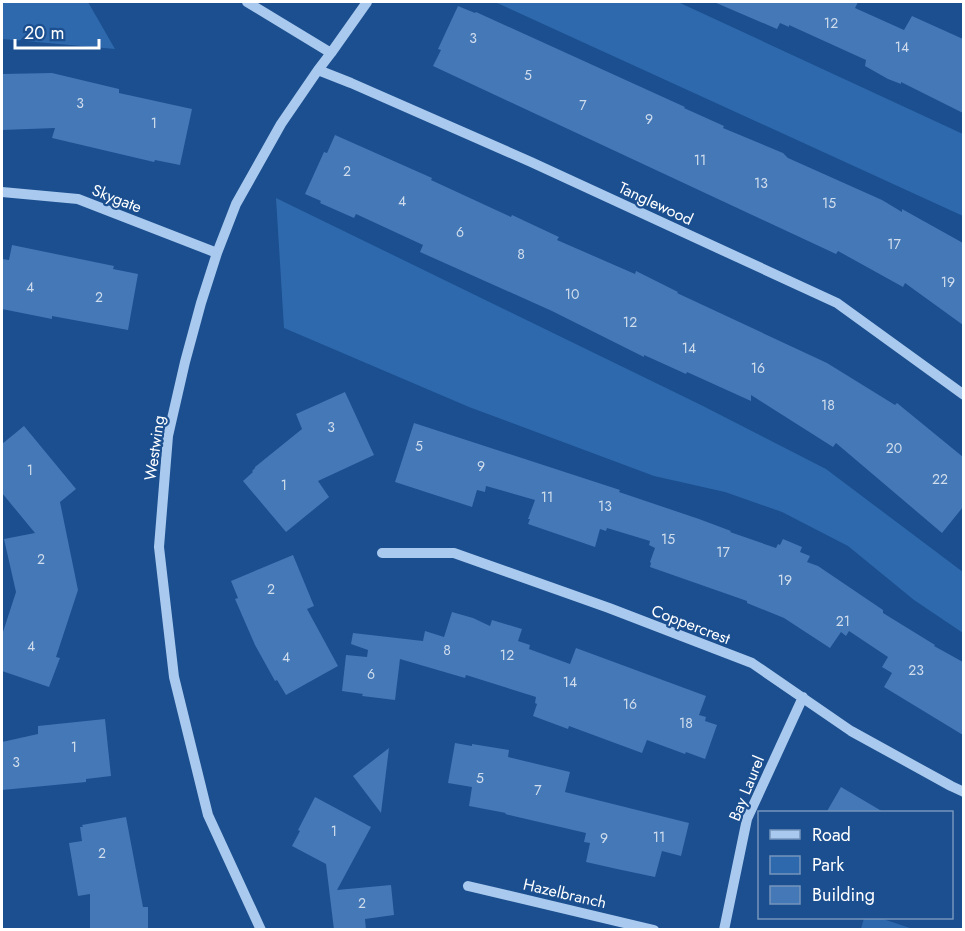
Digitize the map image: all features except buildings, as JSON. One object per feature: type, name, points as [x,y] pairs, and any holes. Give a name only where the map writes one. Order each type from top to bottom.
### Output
[{"type":"street","points":[[247,2],[331,53]]},
{"type":"street","name":"Westwing","points":[[261,930],[208,815],[174,677],[159,547],[168,436],[185,362],[217,253],[236,204],[281,124],[367,2]]},
{"type":"street","name":"Tanglewood","points":[[318,70],[531,162],[837,303],[963,395]]},
{"type":"street","name":"Skygate","points":[[2,192],[78,199],[217,253]]},
{"type":"street","name":"Coppercrest","points":[[382,553],[454,553],[609,608],[752,663],[851,731],[963,792]]},
{"type":"street","name":"Bay Laurel","points":[[724,930],[747,819],[803,697]]},
{"type":"street","name":"Hazelbranch","points":[[468,885],[654,930]]},
{"type":"green space","points":[[2,2],[88,2],[115,49],[2,39]]},
{"type":"green space","points":[[495,2],[678,2],[963,134],[963,216]]},
{"type":"green space","points":[[276,198],[701,405],[826,469],[963,572],[963,633],[914,600],[848,546],[782,512],[725,492],[654,476],[469,407],[284,328]]},
{"type":"green space","points":[[864,919],[883,919],[913,929],[861,929]]}]
